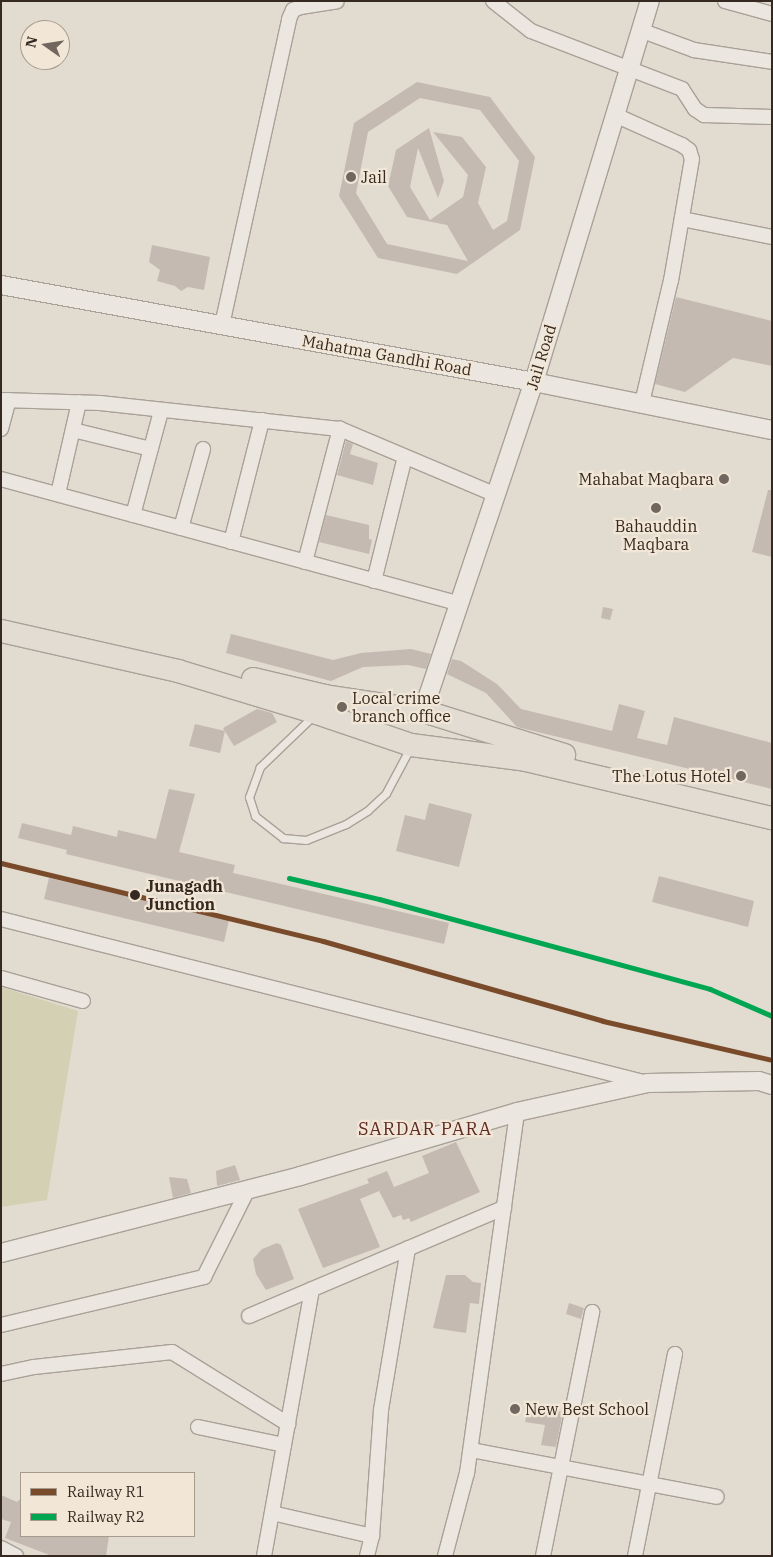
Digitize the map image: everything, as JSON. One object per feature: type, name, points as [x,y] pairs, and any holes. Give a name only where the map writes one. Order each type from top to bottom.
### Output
[{"type":"main road","points":[[1,620],[325,696],[423,711],[580,760],[772,807]]},
{"type":"main road","points":[[1,631],[178,671],[317,712],[411,745],[526,760],[772,818]]},
{"type":"main road","points":[[385,736],[392,705]]},
{"type":"main road","points":[[469,753],[475,728]]},
{"type":"street","points":[[222,324],[289,19],[293,10],[300,7],[338,1]]},
{"type":"street","points":[[493,1],[531,31],[682,90],[695,109],[704,115],[772,117]]},
{"type":"street","name":"Jail Road","points":[[423,711],[534,382],[627,70],[650,1]]},
{"type":"street","points":[[733,2],[772,14]]},
{"type":"street","points":[[640,30],[694,50],[772,62]]},
{"type":"street","points":[[615,115],[689,150],[692,159],[671,280],[642,403]]},
{"type":"street","points":[[682,219],[772,237]]},
{"type":"street","name":"Mahatma Gandhi Road","points":[[1,285],[534,382],[772,430]]},
{"type":"street","points":[[1,429],[5,400],[79,402],[340,429],[496,495]]},
{"type":"street","points":[[58,494],[79,402]]},
{"type":"street","points":[[133,515],[162,411]]},
{"type":"street","points":[[231,542],[262,420]]},
{"type":"street","points":[[305,562],[340,429]]},
{"type":"street","points":[[73,430],[151,449]]},
{"type":"street","points":[[181,528],[203,449]]},
{"type":"street","points":[[374,581],[405,457]]},
{"type":"street","points":[[1,479],[460,604]]},
{"type":"street","points":[[1,919],[648,1083]]},
{"type":"street","points":[[1,978],[83,1001]]},
{"type":"street","points":[[1,1253],[248,1190],[517,1112],[648,1083],[759,1081],[772,1085]]},
{"type":"street","points":[[444,1556],[471,1450],[517,1112]]},
{"type":"street","points":[[1,1325],[204,1276],[248,1190]]},
{"type":"street","points":[[249,1316],[504,1208]]},
{"type":"street","points":[[367,1556],[372,1536],[381,1410],[408,1248]]},
{"type":"street","points":[[264,1556],[312,1289]]},
{"type":"street","points":[[543,1556],[592,1312]]},
{"type":"street","points":[[1,1374],[34,1366],[172,1352],[288,1424]]},
{"type":"street","points":[[636,1556],[675,1354]]},
{"type":"street","points":[[198,1427],[284,1445]]},
{"type":"street","points":[[471,1450],[717,1497]]},
{"type":"street","points":[[272,1513],[372,1536]]},
{"type":"street","points":[[1,1548],[16,1556]]},
{"type":"lane","points":[[317,712],[260,767],[254,779],[250,797],[255,816],[283,838],[306,840],[346,824],[367,811],[386,793],[411,745]]},
{"type":"shaded area","points":[[1,987],[78,1011],[47,1200],[1,1207]]},
{"type":"building","points":[[417,82],[490,97],[535,157],[520,230],[457,274],[378,258],[339,196],[354,123]],"holes":[[[420,98],[480,110],[519,161],[507,221],[493,230],[478,203],[486,167],[462,137],[433,132],[468,175],[463,197],[430,220],[410,187],[418,148],[438,198],[444,181],[429,128],[396,150],[388,186],[407,217],[447,225],[468,261],[387,244],[356,193],[368,132]]]},
{"type":"building","points":[[152,245],[210,257],[204,290],[188,287],[181,291],[175,286],[157,281],[160,270],[149,262]]},
{"type":"building","points":[[676,297],[772,321],[772,366],[733,358],[685,392],[655,384]]},
{"type":"building","points":[[346,441],[353,444],[350,454],[378,463],[373,485],[337,475]]},
{"type":"building","points":[[768,490],[772,490],[772,557],[752,552]]},
{"type":"building","points":[[326,515],[369,525],[369,539],[372,540],[369,554],[319,542]]},
{"type":"building","points":[[603,607],[613,609],[610,620],[601,618]]},
{"type":"building","points":[[231,634],[333,660],[361,653],[411,649],[431,654],[426,669],[408,665],[363,667],[331,681],[226,653]]},
{"type":"building","points":[[452,659],[461,661],[497,684],[521,709],[612,731],[619,704],[645,711],[637,738],[667,745],[674,717],[772,743],[772,789],[517,727],[486,693],[447,674]]},
{"type":"building","points":[[257,709],[272,713],[277,722],[234,746],[223,728]]},
{"type":"building","points":[[195,724],[225,731],[220,753],[189,746]]},
{"type":"building","points":[[169,789],[195,794],[179,852],[235,865],[233,873],[449,923],[444,944],[66,854],[67,850],[18,838],[22,823],[71,835],[73,826],[117,837],[118,830],[156,839]]},
{"type":"building","points":[[429,803],[472,814],[459,867],[396,851],[405,815],[425,820]]},
{"type":"building","points":[[659,876],[754,901],[748,927],[652,902]]},
{"type":"building","points":[[49,878],[229,920],[224,942],[44,899]]},
{"type":"building","points":[[456,1142],[480,1192],[411,1222],[409,1218],[403,1220],[401,1215],[393,1218],[379,1191],[360,1199],[380,1247],[323,1268],[298,1209],[369,1183],[367,1179],[387,1171],[394,1187],[429,1173],[422,1156]]},
{"type":"building","points":[[235,1165],[240,1180],[217,1186],[216,1171]]},
{"type":"building","points":[[169,1177],[187,1179],[191,1193],[173,1198]]},
{"type":"building","points":[[277,1243],[281,1245],[294,1279],[266,1290],[256,1274],[253,1259],[262,1249]]},
{"type":"building","points":[[446,1275],[465,1275],[473,1282],[481,1283],[479,1304],[470,1303],[466,1333],[433,1328]]},
{"type":"building","points":[[569,1303],[584,1308],[581,1319],[566,1314]]},
{"type":"building","points":[[528,1406],[563,1412],[556,1447],[541,1445],[545,1425],[525,1422]]},
{"type":"building","points":[[1,1495],[17,1502],[20,1499],[20,1537],[109,1537],[106,1556],[52,1556],[5,1538],[11,1522],[1,1519]]},
{"type":"rail line","name":"R1","points":[[1,863],[323,941],[603,1021],[772,1060]]},
{"type":"rail line","name":"R2","points":[[289,878],[379,899],[710,989],[772,1016]]},
{"type":"place","name":"Jail","points":[[351,177]]},
{"type":"place","name":"Mahabat Maqbara","points":[[724,479]]},
{"type":"place","name":"Bahauddin Maqbara","points":[[656,508]]},
{"type":"place","name":"Local crime branch office","points":[[342,707]]},
{"type":"place","name":"The Lotus Hotel","points":[[741,776]]},
{"type":"place","name":"Junagadh Junction","points":[[135,895]]},
{"type":"place","name":"New Best School","points":[[515,1409]]},
{"type":"district","name":"SARDAR PARA","points":[[425,1129]]}]
